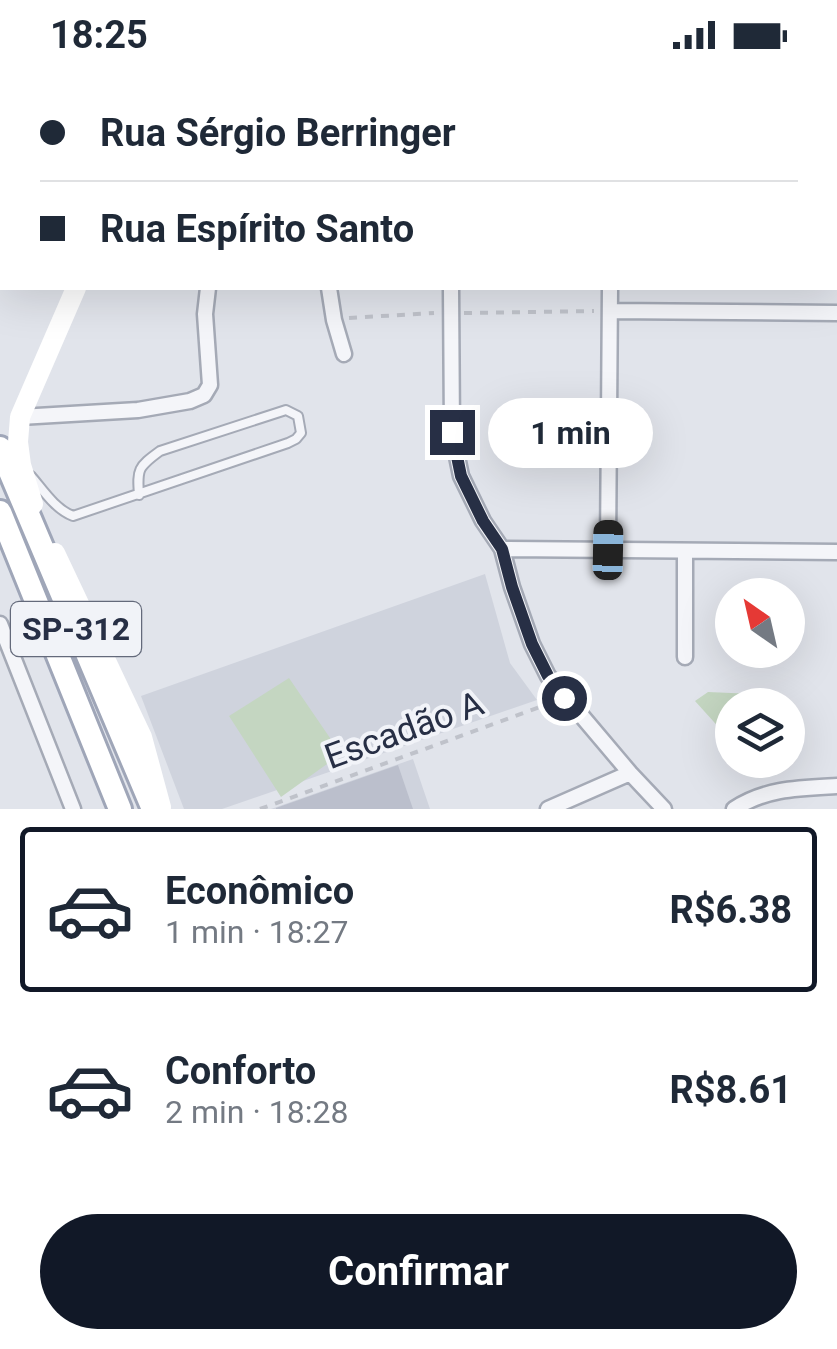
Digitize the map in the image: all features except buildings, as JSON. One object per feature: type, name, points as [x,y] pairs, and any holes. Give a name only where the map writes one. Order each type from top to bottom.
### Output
[{"type":"main road","name":"SP-312","points":[[0,448],[153,809]]},
{"type":"main road","name":"SP-312","points":[[0,512],[120,809]]},
{"type":"street","points":[[75,290],[20,418],[21,465],[44,530],[142,737],[161,809]]},
{"type":"street","points":[[20,418],[138,410],[204,395],[210,386],[205,314],[208,290]]},
{"type":"street","points":[[328,290],[344,354]]},
{"type":"street","points":[[452,290],[450,393],[455,455],[469,494],[502,549],[532,644],[548,676],[664,809]]},
{"type":"street","points":[[608,550],[610,290]]},
{"type":"street","points":[[610,311],[837,313]]},
{"type":"street","points":[[502,549],[837,552]]},
{"type":"street","points":[[685,551],[685,657]]},
{"type":"street","points":[[0,624],[74,809]]},
{"type":"street","points":[[548,809],[630,774]]},
{"type":"street","points":[[734,809],[786,788],[837,786]]},
{"type":"street","points":[[61,809],[66,790]]},
{"type":"lane","points":[[21,465],[56,506],[72,516],[139,495],[296,439],[301,433],[298,416],[286,410],[160,451],[143,463],[137,473],[139,495]]},
{"type":"path","points":[[334,320],[381,315],[610,311]]},
{"type":"path","name":"Escadão A","points":[[260,809],[564,698]]},
{"type":"shaded area","points":[[485,574],[510,663],[537,700],[222,809],[184,809],[141,696]]},
{"type":"shaded area","points":[[413,759],[430,809],[271,809]]},
{"type":"green space","points":[[289,678],[341,754],[281,797],[229,716]]},
{"type":"green space","points":[[708,692],[715,692],[715,723],[695,701]]},
{"type":"route","points":[[452,432],[461,476],[502,549],[540,662],[564,698]]}]
